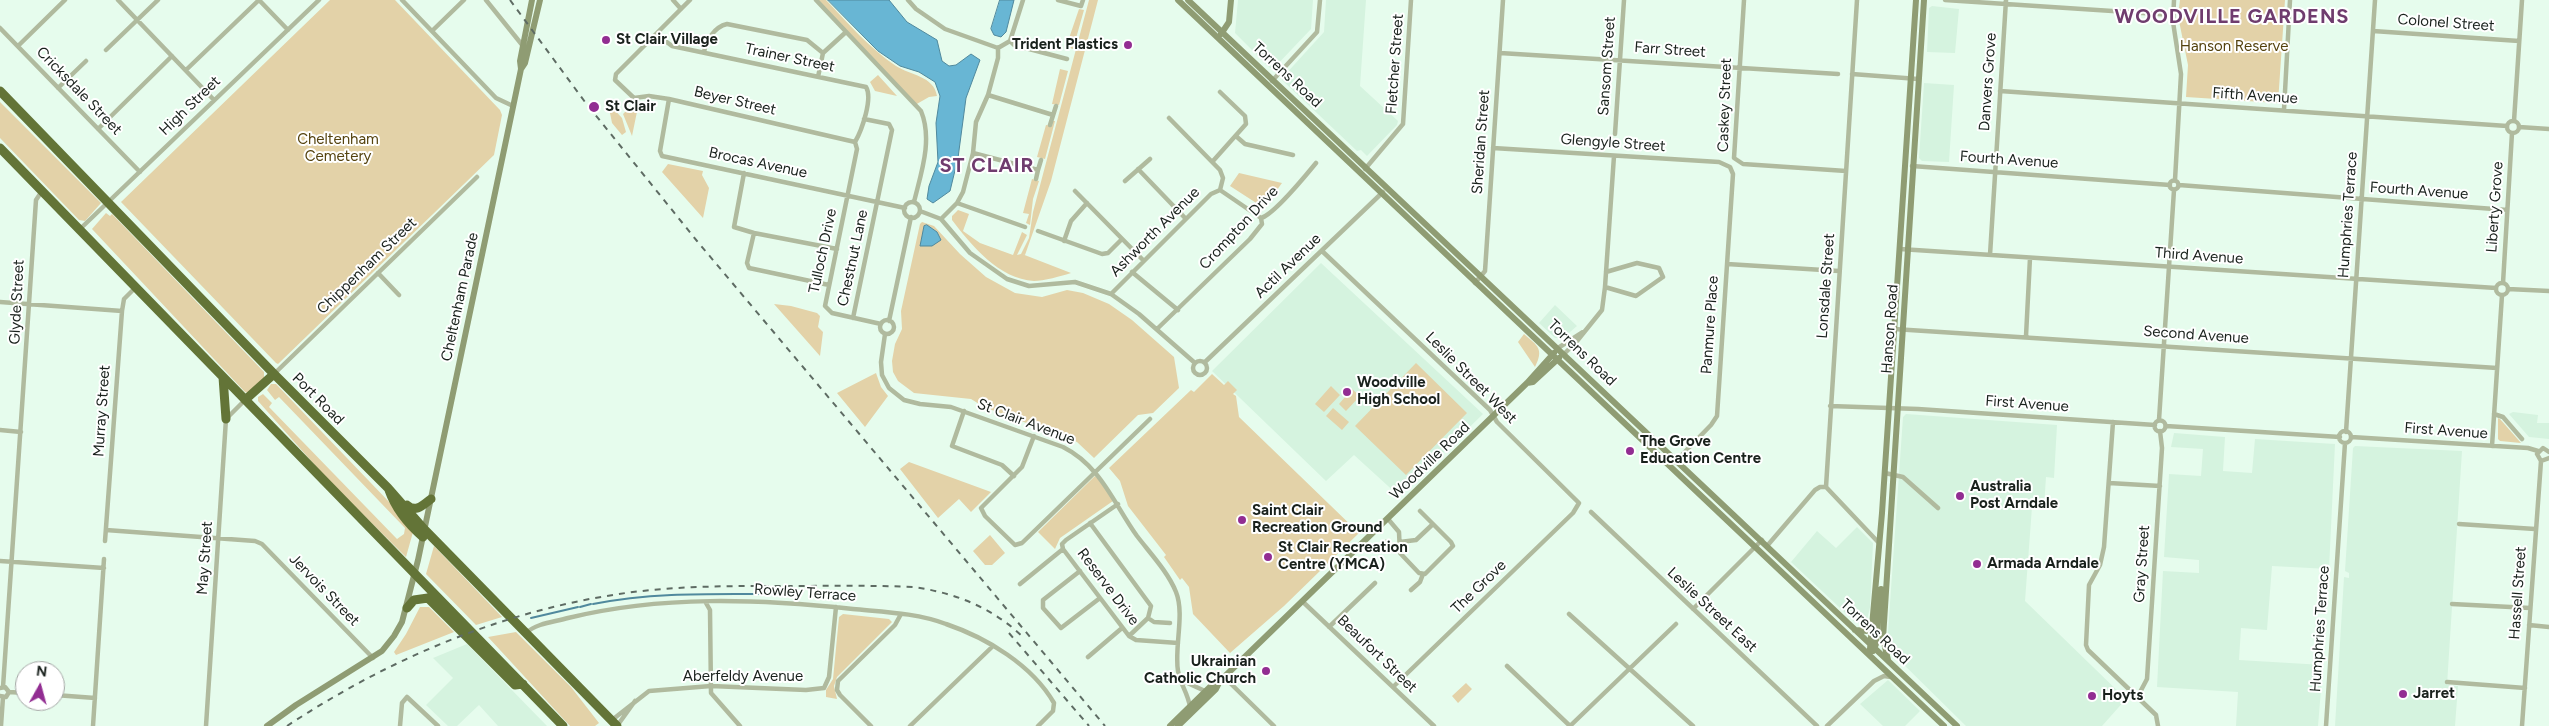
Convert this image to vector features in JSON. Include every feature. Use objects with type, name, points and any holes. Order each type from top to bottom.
[{"type":"highway","name":"Port Road","points":[[0,91],[274,374],[400,500],[424,533],[526,634],[613,725]]},
{"type":"highway","points":[[0,148],[563,726]]},
{"type":"highway","points":[[246,400],[274,374]]},
{"type":"highway","points":[[223,377],[226,419]]},
{"type":"highway","points":[[388,488],[393,502],[403,518],[424,533]]},
{"type":"highway","points":[[400,500],[411,509],[418,508],[431,499]]},
{"type":"highway","points":[[407,608],[414,600],[428,598],[515,685],[523,684]]},
{"type":"main road","name":"Cheltenham Parade","points":[[521,70],[520,61],[532,0]]},
{"type":"main road","name":"Cheltenham Parade","points":[[267,726],[296,705],[373,658],[394,636],[407,608],[416,573],[513,106],[540,0]]},
{"type":"main road","name":"Torrens Road","points":[[1178,0],[1187,3],[1223,32],[1274,79],[1956,726]]},
{"type":"main road","points":[[1216,38],[1223,32],[1228,22],[1231,0]]},
{"type":"main road","name":"Hanson Road","points":[[1873,648],[1916,0]]},
{"type":"main road","name":"Hanson Road","points":[[1869,655],[1873,648],[1882,586],[1886,583],[1924,0]]},
{"type":"main road","name":"Torrens Road","points":[[1187,3],[1216,38],[1944,726]]},
{"type":"main road","points":[[1303,120],[1307,117],[1308,111]]},
{"type":"main road","points":[[1541,366],[1544,355],[1542,345]]},
{"type":"main road","name":"Woodville Road","points":[[1170,726],[1205,691],[1222,679],[1527,384],[1558,348]]},
{"type":"main road","name":"Woodville Road","points":[[1527,384],[1533,382],[1564,354]]},
{"type":"main road","points":[[1879,554],[1882,546],[1888,543]]},
{"type":"main road","points":[[1886,583],[1883,638],[1884,650],[1891,665]]},
{"type":"main road","points":[[1853,630],[1868,631],[1874,623]]},
{"type":"main road","name":"Woodville Road","points":[[1178,726],[1187,723],[1216,689],[1222,679]]},
{"type":"street","points":[[18,46],[65,0]]},
{"type":"street","points":[[118,0],[214,100]]},
{"type":"street","points":[[106,50],[158,0]]},
{"type":"street","points":[[186,70],[259,0],[288,30]]},
{"type":"street","name":"High Street","points":[[79,230],[319,0]]},
{"type":"street","points":[[402,0],[496,98],[513,106]]},
{"type":"street","points":[[432,31],[464,0]]},
{"type":"street","points":[[486,0],[523,46]]},
{"type":"street","points":[[673,0],[682,9]]},
{"type":"street","points":[[656,34],[690,0]]},
{"type":"street","points":[[816,0],[921,111],[927,125],[927,137],[914,202]]},
{"type":"street","points":[[908,0],[916,9],[945,29],[998,48],[1010,41],[1023,0]]},
{"type":"street","points":[[1058,0],[1081,6],[1082,0]]},
{"type":"street","points":[[1268,86],[1314,36],[1318,26],[1320,0]]},
{"type":"street","name":"Fletcher Street","points":[[1360,174],[1403,124],[1411,0]]},
{"type":"street","name":"Sheridan Street","points":[[1475,283],[1485,271],[1503,0]]},
{"type":"street","name":"Sansom Street","points":[[1615,134],[1624,0]]},
{"type":"street","name":"Caskey Street","points":[[1744,0],[1734,154],[1736,162],[1846,171]]},
{"type":"street","name":"Lonsdale Street","points":[[1826,487],[1857,0]]},
{"type":"street","points":[[1945,0],[2006,2],[2173,16]]},
{"type":"street","points":[[2174,0],[2173,16],[2181,68],[2175,180],[2170,185],[2174,190]]},
{"type":"street","points":[[2284,110],[2290,0]]},
{"type":"street","name":"Humphries Terrace","points":[[2346,432],[2375,0]]},
{"type":"street","points":[[2514,121],[2522,0]]},
{"type":"street","name":"Danvers Grove","points":[[1990,255],[2006,2]]},
{"type":"street","points":[[704,52],[706,41],[722,25],[727,24],[806,40],[823,53]]},
{"type":"street","name":"Cricksdale Street","points":[[0,28],[140,172]]},
{"type":"street","name":"Colonel Street","points":[[2373,31],[2519,41]]},
{"type":"street","points":[[818,77],[823,53],[846,32]]},
{"type":"street","name":"Trainer Street","points":[[656,34],[669,45],[866,87],[869,96],[861,133],[856,142]]},
{"type":"street","name":"Beyer Street","points":[[656,34],[616,74],[616,80],[634,98],[649,96],[669,99],[856,142]]},
{"type":"street","points":[[1010,41],[1014,45],[1066,59]]},
{"type":"street","points":[[941,219],[957,203],[963,192],[973,153],[976,122],[988,95],[998,58],[998,48]]},
{"type":"street","name":"Farr Street","points":[[1500,53],[1838,74]]},
{"type":"street","points":[[98,128],[172,56]]},
{"type":"street","points":[[58,88],[86,61]]},
{"type":"street","points":[[1852,74],[1918,79]]},
{"type":"street","name":"Fifth Avenue","points":[[2000,91],[2507,126]]},
{"type":"street","points":[[1213,162],[1237,137],[1246,124],[1245,116],[1220,92]]},
{"type":"street","points":[[988,95],[1053,115]]},
{"type":"street","name":"Brocas Avenue","points":[[669,99],[660,151],[662,156],[905,208]]},
{"type":"street","points":[[1050,125],[1056,106]]},
{"type":"street","points":[[1169,118],[1213,162],[1222,174],[1220,190],[1261,218]]},
{"type":"street","name":"Chestnut Lane","points":[[853,318],[892,130],[889,124],[864,119]]},
{"type":"street","points":[[2514,121],[2507,126],[2512,133],[2517,132],[2519,127]]},
{"type":"street","points":[[2514,121],[2518,123],[2519,127]]},
{"type":"street","points":[[2519,127],[2549,129]]},
{"type":"street","name":"Liberty Grove","points":[[2503,283],[2512,133]]},
{"type":"street","points":[[1237,137],[1245,144],[1293,155]]},
{"type":"street","name":"Tulloch Drive","points":[[856,142],[857,148],[829,285],[826,309],[832,313],[881,324]]},
{"type":"street","name":"Glengyle Street","points":[[1493,148],[1719,162],[1730,167]]},
{"type":"street","points":[[973,153],[1038,170]]},
{"type":"street","name":"Woodville Road","points":[[1564,354],[1602,310],[1614,156]]},
{"type":"street","points":[[1125,181],[1150,159]]},
{"type":"street","points":[[1036,179],[1041,160]]},
{"type":"street","name":"Crompton Drive","points":[[1157,329],[1250,239],[1262,224],[1261,218],[1271,213],[1285,196],[1302,181],[1316,163]]},
{"type":"street","name":"Fourth Avenue","points":[[1906,165],[2170,185]]},
{"type":"street","name":"Panmure Place","points":[[1670,467],[1711,426],[1716,416],[1733,174],[1730,167]]},
{"type":"street","points":[[1138,169],[1186,219]]},
{"type":"street","points":[[744,173],[733,223],[737,230],[837,250]]},
{"type":"street","name":"Chippenham Street","points":[[274,374],[477,177]]},
{"type":"street","points":[[2175,180],[2179,185],[2174,190],[2159,420],[2155,424],[2155,428],[2160,431],[2166,426],[2340,437],[2346,432],[2351,437],[2349,442],[2345,443],[2340,437]]},
{"type":"street","name":"Fourth Avenue","points":[[2179,185],[2507,210]]},
{"type":"street","name":"Actil Avenue","points":[[1205,362],[1388,187]]},
{"type":"street","points":[[1075,190],[1143,260]]},
{"type":"street","name":"Ashworth Avenue","points":[[1110,294],[1211,194],[1220,190]]},
{"type":"street","name":"Glyde Street","points":[[2,687],[13,562],[36,200],[37,195],[42,191]]},
{"type":"street","points":[[914,202],[909,203],[905,208],[907,215],[916,217],[920,211]]},
{"type":"street","points":[[914,202],[919,206],[920,211]]},
{"type":"street","points":[[957,203],[1025,227]]},
{"type":"street","points":[[1064,241],[1071,221],[1087,203]]},
{"type":"street","points":[[920,211],[941,219],[970,253],[1007,279],[1029,286],[1075,282],[1110,294],[1126,303],[1195,363]]},
{"type":"street","points":[[888,321],[911,217]]},
{"type":"street","points":[[1038,231],[1102,254],[1108,253],[1122,239]]},
{"type":"street","points":[[754,233],[747,263],[749,268],[829,285]]},
{"type":"street","name":"Third Avenue","points":[[1900,249],[2496,288]]},
{"type":"street","name":"Leslie Street West","points":[[1322,250],[1474,397],[1490,410],[1493,417],[1579,503]]},
{"type":"street","points":[[2026,336],[2030,258]]},
{"type":"street","points":[[1605,286],[1636,296],[1663,277],[1663,273],[1659,268],[1637,263],[1606,272]]},
{"type":"street","points":[[1727,264],[1839,271]]},
{"type":"street","points":[[1132,272],[1178,310]]},
{"type":"street","points":[[378,273],[400,295]]},
{"type":"street","points":[[2492,446],[2502,295],[2496,288],[2503,283],[2508,290]]},
{"type":"street","name":"Murray Street","points":[[105,541],[122,311],[124,299],[136,287]]},
{"type":"street","points":[[2502,295],[2508,290],[2549,291]]},
{"type":"street","points":[[0,302],[122,311]]},
{"type":"street","points":[[888,321],[892,323],[894,330],[891,333],[885,334],[881,331],[881,324],[888,321]]},
{"type":"street","name":"Second Avenue","points":[[1894,329],[2026,336],[2497,368]]},
{"type":"street","name":"Woodville Road","points":[[1558,348],[1573,336],[1584,331]]},
{"type":"street","name":"St Clair Avenue","points":[[885,334],[881,368],[886,382],[896,395],[912,403],[951,406],[1034,436],[1071,451],[1095,472],[1118,504],[1126,520],[1176,590],[1178,606],[1178,671],[1188,694],[1190,707]]},
{"type":"street","points":[[1200,360],[1205,362],[1207,368],[1200,374],[1194,372],[1195,363],[1200,360]]},
{"type":"street","points":[[226,419],[246,400]]},
{"type":"street","name":"First Avenue","points":[[1830,406],[1897,408],[2155,424]]},
{"type":"street","points":[[964,411],[952,446],[1002,465],[1014,476]]},
{"type":"street","points":[[2494,414],[2503,417],[2522,439]]},
{"type":"street","name":"May Street","points":[[206,726],[226,419]]},
{"type":"street","points":[[1034,436],[1024,464],[981,509],[1007,538],[1017,544],[1022,543],[1150,419]]},
{"type":"street","points":[[2159,420],[2164,421],[2166,426]]},
{"type":"street","points":[[2113,422],[2102,560],[2089,585],[2085,634],[2088,650],[2156,714],[2158,726]]},
{"type":"street","points":[[0,430],[21,432]]},
{"type":"street","name":"Gray Street","points":[[2138,696],[2147,679],[2162,448],[2160,431]]},
{"type":"street","name":"First Avenue","points":[[2351,437],[2492,446],[2538,451],[2543,448],[2549,451]]},
{"type":"street","name":"Humphries Terrace","points":[[2326,726],[2345,443]]},
{"type":"street","points":[[2538,451],[2537,457],[2541,461],[2549,458]]},
{"type":"street","name":"Hassell Street","points":[[2522,726],[2541,461]]},
{"type":"street","points":[[1885,473],[1911,482],[1938,508]]},
{"type":"street","points":[[2109,483],[2160,486]]},
{"type":"street","points":[[1692,608],[1756,547],[1764,543],[1820,487],[1826,487],[1879,543]]},
{"type":"street","name":"The Grove","points":[[1393,687],[1573,513],[1579,503]]},
{"type":"street","name":"Reserve Drive","points":[[1118,504],[1066,540],[1062,544],[1063,549],[1129,636],[1136,640],[1178,643]]},
{"type":"street","points":[[1411,590],[1420,582],[1423,574],[1452,546],[1451,542],[1420,511]]},
{"type":"street","name":"Leslie Street East","points":[[1591,512],[1817,726]]},
{"type":"street","points":[[1388,519],[1399,532],[1400,553],[1423,574]]},
{"type":"street","points":[[1090,523],[1152,606],[1148,618],[1129,636]]},
{"type":"street","points":[[1400,542],[1416,540],[1433,524]]},
{"type":"street","points":[[2459,524],[2535,528]]},
{"type":"street","points":[[1870,532],[1881,529]]},
{"type":"street","points":[[106,530],[219,538]]},
{"type":"street","name":"Jervois Street","points":[[219,538],[255,541],[262,544],[373,658]]},
{"type":"street","points":[[1386,542],[1392,548],[1400,549]]},
{"type":"street","points":[[1020,584],[1063,549]]},
{"type":"street","points":[[93,726],[104,560]]},
{"type":"street","points":[[0,561],[104,568]]},
{"type":"street","points":[[1080,571],[1043,600],[1043,608],[1061,628],[1100,598]]},
{"type":"street","points":[[1330,627],[1375,583]]},
{"type":"street","name":"Rowley Terrace","points":[[526,634],[534,627],[604,611],[698,600],[706,603],[724,601],[780,602],[901,614],[945,623],[993,646],[1032,676],[1052,700],[1055,707],[1038,726]]},
{"type":"street","name":"Beaufort Street","points":[[1302,601],[1434,726]]},
{"type":"street","points":[[706,603],[710,610],[710,693],[740,726]]},
{"type":"street","points":[[2452,604],[2530,608]]},
{"type":"street","name":"Aberfeldy Avenue","points":[[613,725],[635,701],[649,691],[711,686],[806,690],[824,688],[829,678],[836,607]]},
{"type":"street","points":[[871,726],[840,695],[837,686],[843,675],[895,625],[901,614]]},
{"type":"street","points":[[1569,614],[1693,726]]},
{"type":"street","points":[[1148,618],[1154,622],[1170,623]]},
{"type":"street","points":[[1507,666],[1570,726],[1676,624]]},
{"type":"street","points":[[2529,625],[2549,627]]},
{"type":"street","points":[[1088,657],[1122,628]]},
{"type":"street","points":[[910,726],[993,646]]},
{"type":"street","points":[[1827,726],[1874,681],[1884,676],[1891,677]]},
{"type":"street","points":[[1222,679],[1274,726]]},
{"type":"street","points":[[1181,680],[1205,691]]},
{"type":"street","points":[[2446,682],[2524,688]]},
{"type":"street","points":[[2,687],[9,692],[15,692]]},
{"type":"street","points":[[1,726],[1,697],[9,692]]},
{"type":"street","points":[[65,696],[95,698]]},
{"type":"street","points":[[400,726],[404,699],[410,697],[438,726]]},
{"type":"shaded area","points":[[1238,0],[1313,0],[1311,29],[1274,68],[1270,68],[1235,33]]},
{"type":"shaded area","points":[[1326,0],[1366,0],[1360,86],[1398,121],[1397,125],[1367,156],[1361,150],[1357,151],[1282,80],[1324,32]]},
{"type":"shaded area","points":[[1932,6],[1959,9],[1955,53],[1927,52],[1929,8]]},
{"type":"shaded area","points":[[1924,83],[1954,85],[1949,162],[1922,161],[1919,158]]},
{"type":"shaded area","name":"Woodville High School","points":[[1321,263],[1483,414],[1399,496],[1354,455],[1326,481],[1212,371]]},
{"type":"shaded area","points":[[1555,305],[1577,326],[1563,338],[1555,338],[1539,323]]},
{"type":"shaded area","points":[[2513,412],[2538,415],[2537,423],[2549,423],[2549,439],[2529,437],[2509,414]]},
{"type":"shaded area","points":[[1906,414],[2057,425],[2054,478],[2046,477],[2044,507],[2032,507],[2025,601],[2126,699],[2102,726],[1966,726],[1894,655],[1888,644],[1888,632],[1903,417]]},
{"type":"shaded area","points":[[2174,433],[2225,437],[2223,471],[2252,473],[2255,439],[2335,444],[2329,569],[2272,566],[2267,630],[2241,628],[2239,660],[2323,665],[2318,726],[2236,726],[2238,692],[2157,687],[2163,571],[2199,573],[2199,560],[2164,557],[2169,474],[2201,476],[2203,449],[2171,447]]},
{"type":"shaded area","points":[[2355,446],[2462,451],[2447,685],[2458,686],[2455,726],[2335,726],[2344,577],[2349,578],[2349,573],[2345,571],[2353,448]]},
{"type":"shaded area","points":[[1857,527],[1873,543],[1870,607],[1867,620],[1861,623],[1855,622],[1791,562],[1817,531],[1836,548]]},
{"type":"shaded area","points":[[467,644],[547,726],[498,726],[479,705],[457,726],[448,726],[426,705],[453,678],[433,658]]},
{"type":"shaded area","points":[[1888,680],[1920,711],[1905,726],[1883,726],[1860,704]]},
{"type":"green space","name":"Cheltenham Cemetery","points":[[330,0],[395,0],[500,110],[502,115],[494,155],[278,364],[121,202]]},
{"type":"green space","points":[[817,0],[826,0],[859,35],[886,59],[931,84],[937,96],[929,97],[915,105]]},
{"type":"green space","points":[[1089,0],[1098,0],[1051,181],[1025,255],[1022,254],[1071,273],[1038,281],[1021,279],[998,267],[977,250],[952,220],[952,216],[958,210],[969,214],[963,231],[980,243],[1013,255],[1022,232],[1027,235],[1017,255],[1021,254],[1029,238],[1033,212]]},
{"type":"green space","name":"Hanson Reserve","points":[[2180,0],[2285,0],[2278,103],[2186,97],[2188,65],[2178,16]]},
{"type":"green space","points":[[1079,9],[1084,10],[1073,49],[1066,47]]},
{"type":"green space","points":[[1060,69],[1068,71],[1059,105],[1052,104]]},
{"type":"green space","points":[[878,75],[897,96],[875,91],[870,82]]},
{"type":"green space","points":[[0,102],[101,203],[85,221],[79,220],[0,138]]},
{"type":"green space","points":[[639,102],[632,136],[623,114],[634,103]]},
{"type":"green space","points":[[611,106],[622,118],[626,132],[622,135],[612,123],[609,108]]},
{"type":"green space","points":[[1053,121],[1055,121],[1045,159],[1037,157],[1046,125],[1052,126]]},
{"type":"green space","points":[[668,164],[703,171],[702,175],[709,188],[703,218],[662,172]]},
{"type":"green space","points":[[1239,173],[1282,183],[1264,208],[1230,186]]},
{"type":"green space","points":[[1032,179],[1039,181],[1033,199],[1030,225],[1026,223],[1029,214],[1023,213]]},
{"type":"green space","points":[[106,213],[110,216],[112,214],[264,372],[264,379],[248,393],[92,229]]},
{"type":"green space","points":[[922,222],[934,226],[960,254],[986,277],[1015,293],[1042,297],[1067,290],[1083,293],[1109,304],[1132,320],[1174,357],[1179,388],[1153,413],[1138,415],[1094,458],[1077,442],[984,407],[971,399],[914,393],[898,381],[893,372],[892,361],[895,344],[902,329],[901,311]]},
{"type":"green space","points":[[774,304],[791,306],[817,313],[820,316],[818,327],[823,332],[820,356]]},
{"type":"green space","points":[[1524,334],[1538,348],[1539,356],[1535,367],[1518,342]]},
{"type":"green space","points":[[1416,363],[1467,413],[1406,475],[1355,426]]},
{"type":"green space","points":[[876,373],[881,387],[888,396],[865,427],[837,393]]},
{"type":"green space","name":"Saint Clair Recreation Ground","points":[[1212,374],[1224,385],[1228,381],[1237,390],[1233,394],[1236,396],[1239,417],[1359,533],[1284,606],[1230,653],[1193,614],[1189,587],[1182,578],[1180,580],[1164,557],[1166,555],[1128,506],[1120,481],[1109,468],[1191,390],[1194,392]]},
{"type":"green space","points":[[271,384],[276,384],[393,506],[413,532],[406,557],[329,481],[258,401],[258,397],[263,394],[272,403],[269,407],[397,539],[404,534],[405,528],[279,397],[275,400],[267,390]]},
{"type":"green space","points":[[1331,386],[1340,395],[1324,412],[1315,404]]},
{"type":"green space","points":[[1352,389],[1360,396],[1346,411],[1339,404]]},
{"type":"green space","points":[[1333,408],[1349,422],[1342,430],[1326,416]]},
{"type":"green space","points":[[2498,418],[2521,443],[2500,441],[2498,439]]},
{"type":"green space","points":[[909,462],[991,492],[971,512],[959,499],[938,518],[900,469]]},
{"type":"green space","points":[[1095,476],[1104,484],[1113,501],[1060,538],[1055,549],[1038,532]]},
{"type":"green space","points":[[990,535],[1005,553],[992,565],[985,565],[973,551]]},
{"type":"green space","points":[[434,546],[502,617],[476,625],[426,574]]},
{"type":"green space","points":[[420,607],[429,607],[454,632],[396,655],[394,652]]},
{"type":"green space","points":[[843,614],[889,619],[892,622],[837,677],[834,686],[837,699],[826,697],[826,690],[833,679],[839,617]]},
{"type":"green space","points":[[516,632],[571,687],[599,723],[595,726],[570,726],[488,637]]},
{"type":"green space","points":[[1466,683],[1472,689],[1458,703],[1452,696]]},
{"type":"water","points":[[828,0],[889,0],[907,22],[937,40],[942,61],[949,66],[956,65],[971,54],[980,60],[966,98],[958,158],[950,191],[933,203],[927,199],[929,186],[938,162],[936,123],[940,96],[935,82],[919,72],[900,66],[878,51]]},
{"type":"water","points":[[1000,0],[1014,0],[1006,32],[1001,37],[994,35],[991,29]]},
{"type":"water","points":[[927,225],[937,232],[941,240],[932,246],[920,246],[924,226]]},
{"type":"waterway","points":[[593,604],[638,597],[705,594],[773,594]]},
{"type":"waterway","points":[[580,607],[591,604]]},
{"type":"waterway","points":[[531,618],[578,607]]},
{"type":"railway","points":[[510,0],[585,102],[697,241],[1105,726]]},
{"type":"railway","points":[[287,726],[364,680],[446,642],[488,626],[531,613],[574,602],[639,591],[718,586],[914,587],[944,593],[972,603],[998,617],[1022,636]]},
{"type":"railway","points":[[1009,633],[1089,726]]},
{"type":"place","name":"St Clair Village","points":[[606,40]]},
{"type":"place","name":"Trident Plastics","points":[[1128,45]]},
{"type":"place","name":"St Clair","points":[[594,107]]},
{"type":"place","name":"Woodville High School","points":[[1347,392]]},
{"type":"place","name":"The Grove Education Centre","points":[[1630,451]]},
{"type":"place","name":"Australia Post Arndale","points":[[1960,496]]},
{"type":"place","name":"Saint Clair Recreation Ground","points":[[1242,520]]},
{"type":"place","name":"St Clair Recreation Centre (YMCA)","points":[[1268,557]]},
{"type":"place","name":"Armada Arndale","points":[[1977,564]]},
{"type":"place","name":"Ukrainian Catholic Church","points":[[1266,671]]},
{"type":"place","name":"Jarret","points":[[2403,694]]},
{"type":"place","name":"Hoyts","points":[[2092,696]]},
{"type":"district","name":"WOODVILLE GARDENS","points":[[2232,17]]},
{"type":"district","name":"ST CLAIR","points":[[987,166]]}]
